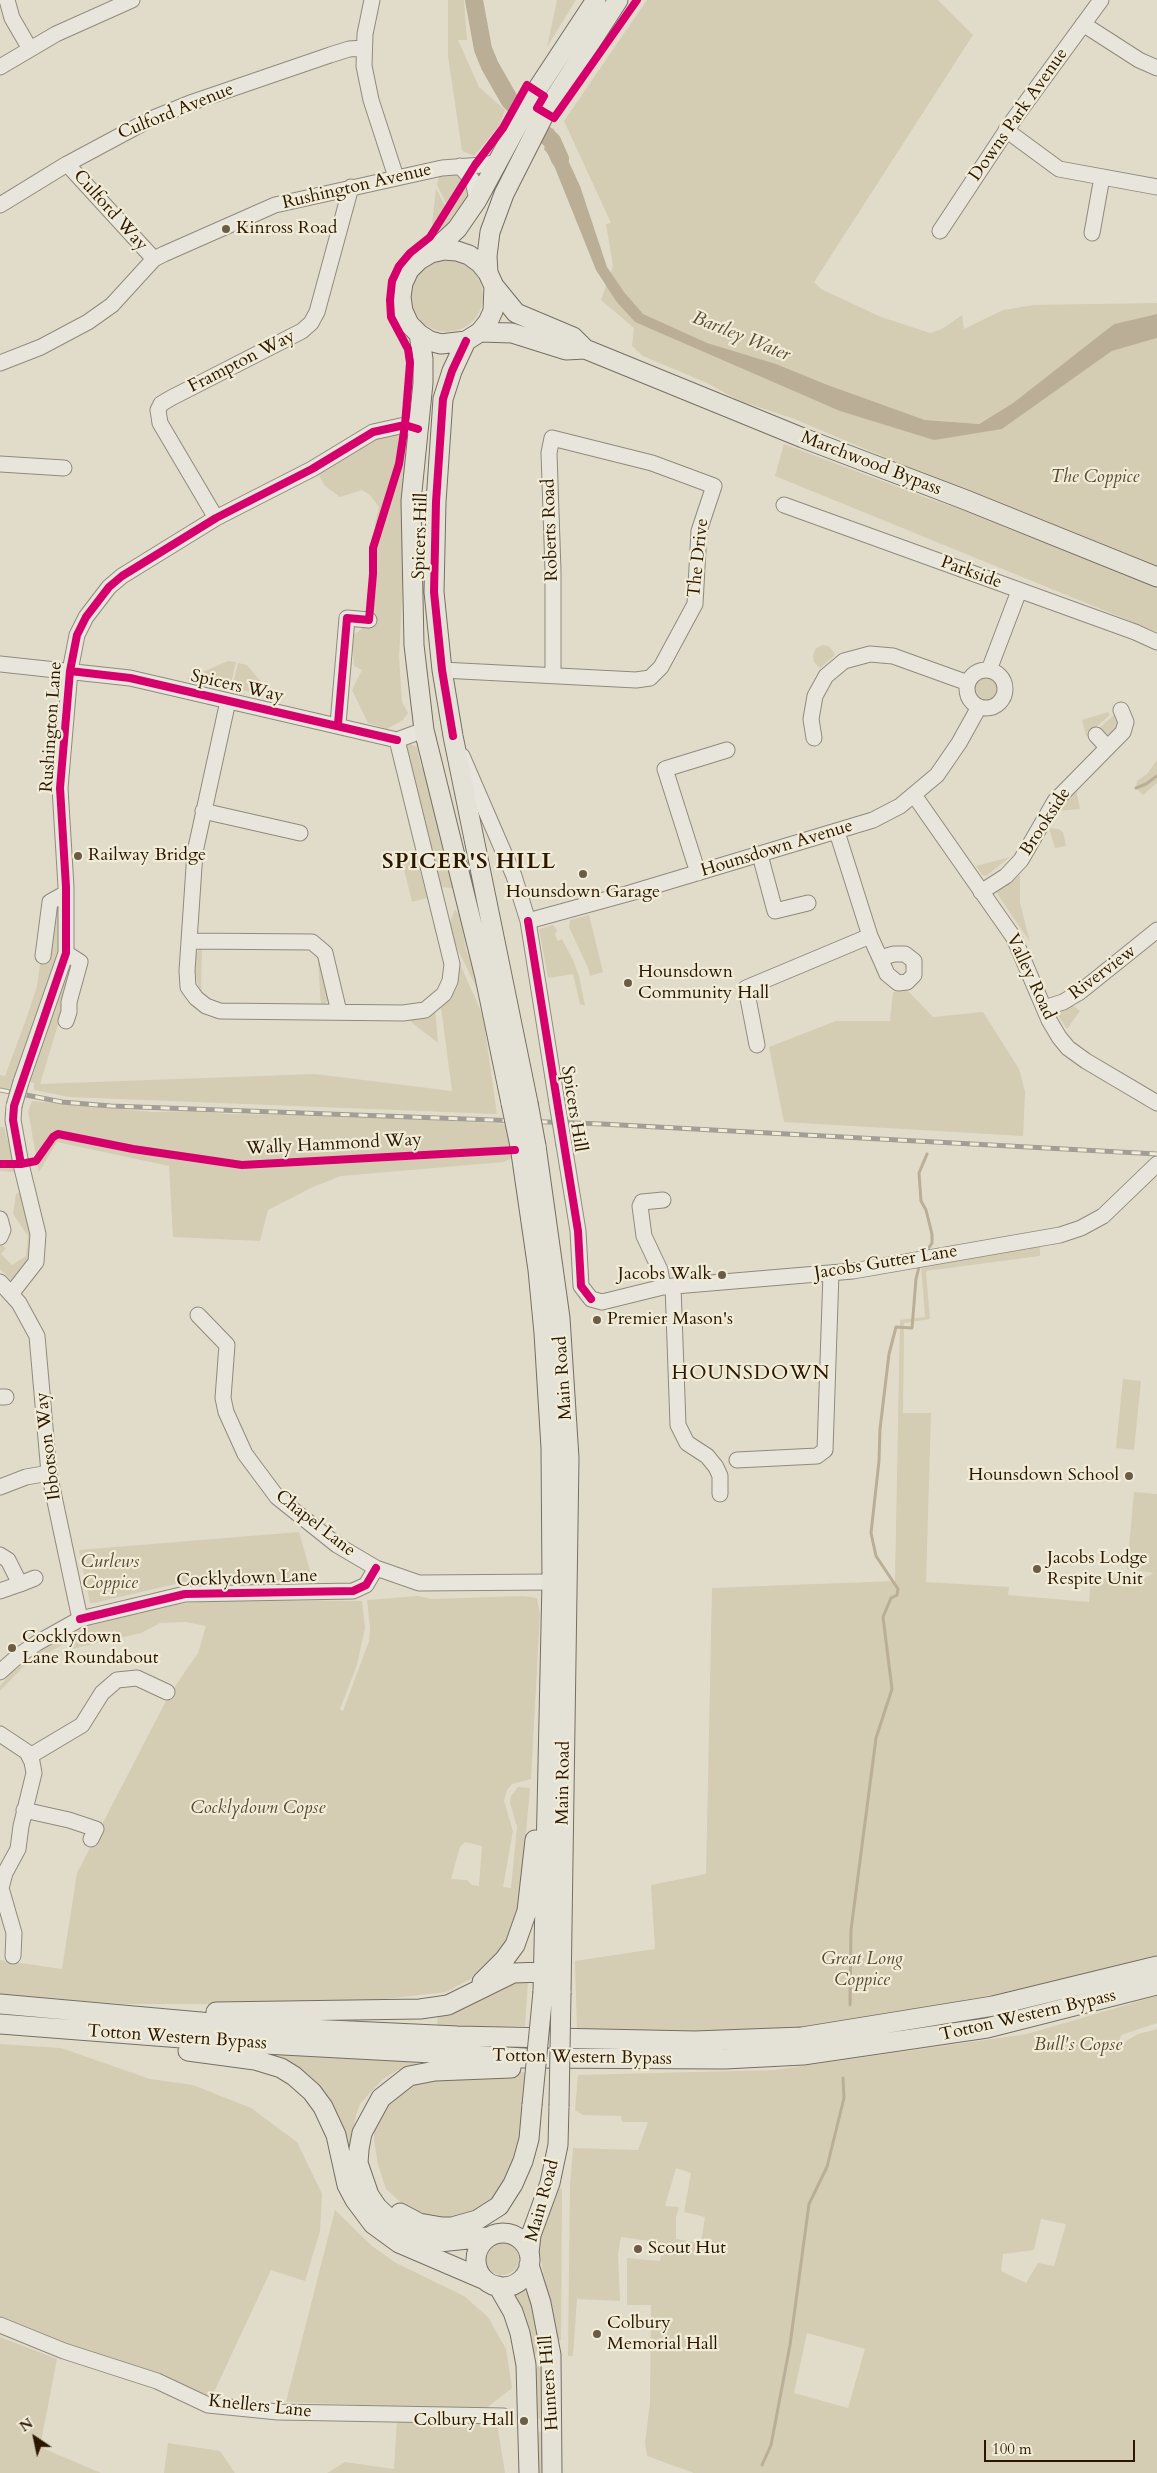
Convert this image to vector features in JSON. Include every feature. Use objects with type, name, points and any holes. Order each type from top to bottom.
[{"type":"main road","points":[[596,0],[534,96],[477,200],[457,229],[409,270],[403,283],[401,297],[406,318],[419,334],[442,344],[473,336],[493,311],[487,256],[490,232],[504,194],[544,115],[618,0]]},
{"type":"main road","points":[[431,253],[444,250],[463,253],[480,262],[491,279]]},
{"type":"main road","name":"Marchwood Bypass","points":[[491,279],[516,313],[573,337],[585,349],[794,435],[966,500],[1157,577]]},
{"type":"main road","name":"Marchwood Bypass","points":[[473,336],[512,333],[566,350],[585,349]]},
{"type":"main road","name":"Spicers Hill","points":[[419,334],[423,359],[411,511],[414,645],[424,730],[485,977],[520,1103]]},
{"type":"main road","name":"Spicers Hill","points":[[473,336],[452,371],[443,399],[436,502],[434,592],[442,670],[528,1146],[551,1310]]},
{"type":"main road","name":"Main Road","points":[[551,1310],[552,1582],[544,1972],[555,1989]]},
{"type":"main road","name":"Main Road","points":[[490,2236],[524,2190],[538,2149],[555,1989],[569,1572],[569,1458],[551,1310]]},
{"type":"main road","points":[[448,2005],[473,1989],[490,1974],[504,1960],[514,1945],[527,1911],[540,1799],[547,1785]]},
{"type":"main road","name":"Totton Western Bypass","points":[[0,2004],[245,2026],[457,2036],[695,2041],[802,2037],[993,2006],[1157,1966]]},
{"type":"main road","points":[[92,2013],[385,2010],[448,2005],[467,1997],[499,1978],[513,1974],[544,1972]]},
{"type":"main road","name":"Totton Western Bypass","points":[[0,2024],[246,2044],[516,2057],[650,2060],[765,2058],[896,2043],[987,2028],[1157,1985]]},
{"type":"main road","points":[[82,2032],[129,2043],[255,2060],[288,2072],[312,2092],[323,2107],[336,2135],[347,2184],[355,2200],[373,2224],[400,2243],[491,2283],[514,2284],[521,2280],[529,2259],[526,2246],[515,2236],[508,2233],[451,2242],[426,2240],[396,2225],[377,2206],[365,2186],[358,2163],[362,2133],[370,2116],[388,2090],[409,2076],[420,2073],[650,2060]]},
{"type":"main road","points":[[370,2116],[366,2147],[369,2170],[386,2202],[419,2223],[452,2227],[477,2220],[488,2214],[507,2196],[544,2106]]},
{"type":"main road","name":"Main Road","points":[[529,2259],[531,2235],[550,2184],[558,2144],[544,2106]]},
{"type":"main road","points":[[490,2236],[482,2243],[476,2257],[479,2273],[491,2283]]},
{"type":"main road","name":"Hunters Hill","points":[[529,2259],[541,2303],[551,2355],[552,2473]]},
{"type":"main road","name":"Hunters Hill","points":[[491,2283],[513,2312],[520,2333],[526,2365],[529,2473]]},
{"type":"street","points":[[7,0],[12,18],[30,49]]},
{"type":"street","points":[[0,67],[72,27],[132,0]]},
{"type":"street","points":[[372,0],[364,48],[364,66],[371,100],[396,177]]},
{"type":"street","name":"Downs Park Avenue","points":[[940,232],[1006,130],[1101,0]]},
{"type":"street","points":[[1083,24],[1139,60],[1157,68]]},
{"type":"street","name":"Culford Avenue","points":[[0,205],[67,164],[151,119],[193,102],[349,49],[364,48]]},
{"type":"street","points":[[1006,130],[1060,169],[1157,187]]},
{"type":"street","name":"Rushington Avenue","points":[[0,362],[41,347],[88,322],[112,306],[154,259],[275,205],[396,177],[460,166],[498,162]]},
{"type":"street","name":"Culford Way","points":[[67,164],[154,259]]},
{"type":"street","points":[[460,166],[473,181],[477,200]]},
{"type":"street","points":[[1092,233],[1102,178]]},
{"type":"street","name":"Frampton Way","points":[[216,518],[160,423],[158,410],[161,404],[171,398],[302,331],[311,323],[317,312],[351,187]]},
{"type":"street","name":"Rushington Lane","points":[[11,1294],[36,1262],[38,1234],[19,1155],[13,1120],[14,1106],[21,1082],[66,953],[66,893],[60,788],[70,671],[79,631],[96,602],[109,586],[156,554],[216,518],[312,469],[373,432],[405,425],[418,428]]},
{"type":"street","name":"Roberts Road","points":[[553,674],[553,571],[549,453],[552,438],[602,450]]},
{"type":"street","name":"The Drive","points":[[442,670],[553,674],[636,680],[650,678],[661,667],[695,604],[696,552],[705,507],[714,486],[652,463],[602,450]]},
{"type":"street","points":[[0,464],[64,468]]},
{"type":"street","name":"Parkside","points":[[784,505],[1135,632],[1157,642]]},
{"type":"street","points":[[989,670],[1019,591]]},
{"type":"street","points":[[338,724],[347,618],[369,620]]},
{"type":"street","points":[[814,738],[811,719],[815,696],[826,676],[844,661],[870,654],[893,656],[968,683]]},
{"type":"street","name":"Spicers Way","points":[[0,664],[130,678],[338,724],[397,740]]},
{"type":"street","points":[[989,670],[1000,676],[1006,687],[1005,694],[998,704],[986,708],[979,707],[974,704],[968,694],[968,683],[976,673],[989,670]]},
{"type":"street","points":[[228,701],[195,852],[186,971],[188,987],[196,998],[206,1006],[220,1011],[403,1013],[425,1010],[444,994],[450,981],[452,964],[397,740],[424,730]]},
{"type":"street","name":"Hounsdown Avenue","points":[[528,921],[698,873],[873,820],[914,795],[937,775],[979,707]]},
{"type":"street","name":"Brookside","points":[[982,892],[1006,876],[1021,860],[1032,845],[1055,801],[1119,737],[1125,727],[1125,717],[1121,710]]},
{"type":"street","points":[[1096,735],[1107,747]]},
{"type":"street","name":"Spicers Hill","points":[[453,736],[514,876],[528,921],[578,1231],[581,1286],[591,1299]]},
{"type":"street","points":[[698,873],[665,769],[727,750]]},
{"type":"street","name":"Valley Road","points":[[914,795],[1022,951],[1044,1008],[1059,1037],[1072,1051],[1157,1103]]},
{"type":"street","points":[[204,812],[300,833]]},
{"type":"street","points":[[837,832],[870,936],[880,958]]},
{"type":"street","points":[[760,854],[775,911],[808,903]]},
{"type":"street","points":[[43,956],[50,902],[66,893]]},
{"type":"street","name":"Riverview","points":[[1044,1008],[1063,1002],[1080,992],[1157,930]]},
{"type":"street","points":[[757,1046],[746,988],[870,936]]},
{"type":"street","points":[[189,941],[312,942],[325,953],[339,1012]]},
{"type":"street","points":[[66,953],[80,962],[68,1002],[69,1012],[66,1021]]},
{"type":"street","name":"Jacobs Gutter Lane","points":[[591,1299],[602,1302],[668,1287],[831,1274],[1044,1238],[1076,1230],[1095,1221],[1112,1209],[1157,1164]]},
{"type":"street","points":[[663,1200],[642,1202],[640,1206],[644,1236],[668,1287],[679,1431],[687,1443],[707,1456],[716,1467],[720,1476],[720,1494]]},
{"type":"street","points":[[0,1220],[2,1230],[0,1237]]},
{"type":"street","points":[[737,1460],[817,1456],[825,1450],[831,1274]]},
{"type":"street","name":"Ibbotson Way","points":[[0,1282],[23,1310],[37,1336],[49,1474],[80,1619]]},
{"type":"street","name":"Chapel Lane","points":[[198,1315],[227,1345],[222,1378],[223,1398],[239,1444],[252,1465],[284,1504],[337,1545],[376,1568],[404,1579],[433,1584],[552,1582]]},
{"type":"street","points":[[0,1487],[26,1477],[49,1474]]},
{"type":"street","points":[[0,1555],[8,1560],[20,1584]]},
{"type":"street","name":"Cocklydown Lane","points":[[0,1672],[37,1643],[80,1619],[184,1594],[353,1591],[366,1585],[376,1568]]},
{"type":"street","points":[[0,1591],[35,1578]]},
{"type":"street","points":[[30,1756],[82,1725],[102,1692],[117,1680],[137,1678],[168,1692]]},
{"type":"street","points":[[0,1734],[23,1748],[30,1756],[34,1773],[24,1810],[18,1849],[5,1873],[2,1888],[14,1933],[13,1956]]},
{"type":"street","points":[[24,1810],[69,1820],[96,1829],[92,1839]]},
{"type":"street","name":"Knellers Lane","points":[[0,2325],[64,2351],[157,2381],[208,2405],[278,2412],[504,2416]]},
{"type":"green space","points":[[448,0],[464,0],[467,40],[458,40],[479,87],[505,110],[499,126],[474,156],[462,151],[448,56]]},
{"type":"green space","points":[[557,0],[576,0],[547,47]]},
{"type":"green space","name":"The Coppice","points":[[647,0],[938,0],[973,35],[814,282],[821,289],[881,317],[930,333],[942,329],[962,315],[964,329],[1003,310],[1034,305],[1157,303],[1157,314],[1114,324],[1013,403],[978,424],[925,420],[825,384],[840,411],[1002,429],[1112,351],[1157,338],[1157,568],[953,486],[792,418],[740,401],[707,383],[643,356],[632,346],[634,328],[601,300],[613,266],[606,224],[611,223],[564,121]]},
{"type":"green space","points":[[440,172],[457,174],[465,179],[448,207],[437,185]]},
{"type":"green space","points":[[468,180],[472,192],[460,215],[436,238],[432,236]]},
{"type":"green space","points":[[436,189],[447,209],[436,226],[432,224]]},
{"type":"green space","points":[[447,260],[467,266],[477,276],[483,296],[477,316],[467,326],[447,332],[427,326],[417,316],[411,296],[417,276],[427,266]]},
{"type":"green space","points":[[400,433],[410,445],[399,657],[402,702],[408,713],[403,720],[387,729],[368,723],[352,690],[362,670],[354,666],[352,636],[373,620],[377,563],[375,524],[379,507],[370,495],[362,490],[340,497],[325,486],[319,475],[320,469],[343,455],[385,434]]},
{"type":"green space","points":[[784,444],[927,498],[1006,524],[1084,558],[1157,586],[1157,632],[775,476]]},
{"type":"green space","points":[[823,645],[830,647],[835,655],[820,668],[814,662],[813,655],[816,648]]},
{"type":"green space","points":[[228,661],[236,662],[230,688],[186,679]]},
{"type":"green space","points":[[238,663],[247,665],[261,682],[257,693],[232,688]]},
{"type":"green space","points":[[987,675],[997,679],[1001,689],[997,699],[987,703],[977,699],[973,689],[977,679]]},
{"type":"green space","points":[[1108,712],[1110,715],[1086,736],[1082,720]]},
{"type":"green space","points":[[1116,713],[1121,725],[1114,734],[1102,735],[1097,730]]},
{"type":"green space","points":[[410,744],[417,747],[421,766],[428,777],[457,886],[451,888],[442,887],[438,890],[406,746]]},
{"type":"green space","points":[[1157,760],[1157,783],[1143,795],[1136,788],[1137,781],[1147,774]]},
{"type":"green space","points":[[1076,789],[1080,809],[1058,811]]},
{"type":"green space","points":[[1049,828],[1059,829],[1063,832],[1066,846],[1055,848]]},
{"type":"green space","points":[[417,857],[427,898],[412,902],[402,861]]},
{"type":"green space","points":[[1010,857],[986,876],[982,875],[976,866]]},
{"type":"green space","points":[[1020,875],[1020,903],[1030,942],[997,892]]},
{"type":"green space","points":[[60,900],[60,951],[13,1086],[6,1090],[0,1087],[0,1075],[5,1076],[28,1014],[37,986],[40,964],[46,964],[55,904]]},
{"type":"green space","points":[[455,909],[461,918],[466,950],[480,987],[481,997],[456,946],[450,922]]},
{"type":"green space","points":[[589,915],[603,972],[590,976],[569,927],[570,920]]},
{"type":"green space","points":[[553,925],[557,930],[555,935],[558,941],[562,939],[573,960],[579,976],[585,1006],[580,1004],[573,974],[548,978],[539,929]]},
{"type":"green space","points":[[202,947],[201,986],[203,995],[196,989],[198,985],[195,973],[196,954]]},
{"type":"green space","points":[[318,950],[330,999],[321,1007],[318,960],[315,953]]},
{"type":"green space","points":[[456,955],[483,1016],[497,1114],[69,1097],[34,1090],[34,1083],[27,1081],[64,967],[72,962],[58,1025],[40,1084],[315,1074],[452,1091],[441,1007],[455,977]]},
{"type":"green space","points":[[907,990],[933,1017],[983,1012],[1019,1069],[1025,1092],[1023,1136],[784,1122],[769,1047],[836,1021],[890,1021],[893,992]]},
{"type":"green space","points":[[1070,1003],[1080,1011],[1067,1029],[1057,1014],[1059,1010]]},
{"type":"green space","points":[[435,1008],[438,1043],[411,1022],[411,1017]]},
{"type":"green space","points":[[32,1101],[153,1112],[197,1111],[227,1114],[362,1116],[507,1124],[512,1158],[504,1162],[341,1176],[313,1187],[268,1210],[260,1241],[173,1237],[169,1166],[57,1142],[39,1172],[28,1111]]},
{"type":"green space","points":[[0,1127],[4,1127],[16,1172],[0,1171]]},
{"type":"green space","points":[[21,1192],[34,1249],[23,1270],[12,1281],[0,1269],[0,1245],[6,1248],[1,1254],[12,1265],[26,1256],[28,1236],[13,1214],[16,1194]]},
{"type":"green space","name":"Great Long Coppice","points":[[1040,1243],[1040,1256],[926,1271],[930,1319],[904,1323],[903,1413],[931,1413],[926,1582],[1009,1587],[1008,1595],[1089,1602],[1091,1577],[1140,1580],[1154,1573],[1127,1569],[1134,1492],[1157,1494],[1157,1955],[987,1999],[883,2018],[762,2031],[636,2035],[577,2032],[575,1961],[655,1949],[651,1885],[706,1874],[712,1588],[895,1581],[900,1320],[925,1317],[921,1264]]},
{"type":"green space","points":[[1123,1379],[1141,1381],[1134,1450],[1116,1448]]},
{"type":"green space","name":"Curlews Coppice","points":[[299,1532],[313,1581],[184,1582],[94,1603],[90,1603],[79,1550]]},
{"type":"green space","name":"Cocklydown Copse","points":[[418,1596],[432,1599],[523,1596],[537,1598],[540,1614],[531,1779],[512,1784],[507,1790],[504,1801],[513,1831],[503,1887],[511,1888],[517,1827],[510,1803],[511,1796],[518,1787],[530,1788],[519,1909],[506,1943],[478,1975],[446,1992],[340,2004],[126,2004],[0,1995],[0,1960],[62,1969],[77,1873],[169,1695],[198,1653],[206,1626],[186,1622],[160,1623],[141,1633],[72,1649],[69,1641],[23,1667],[0,1691],[0,1686],[12,1672],[41,1650],[80,1628],[176,1604],[225,1600],[362,1601],[365,1628],[357,1665],[340,1709],[343,1711],[369,1641],[370,1628],[367,1600]],"holes":[[[465,1842],[482,1846],[479,1886],[472,1885],[467,1880],[451,1879],[460,1847]]]},
{"type":"green space","points":[[528,1980],[525,2026],[437,2027],[438,2014],[478,2001],[511,1982]]},
{"type":"green space","name":"Bull's Copse","points":[[1157,1996],[1157,2023],[1121,2035],[1118,2046],[1138,2034],[1157,2029],[1157,2473],[694,2473],[647,2456],[645,2443],[650,2403],[651,2305],[627,2305],[627,2258],[660,2261],[664,2243],[621,2237],[618,2254],[620,2301],[577,2299],[573,2356],[568,2356],[570,2184],[573,2148],[638,2150],[648,2122],[622,2122],[621,2116],[583,2115],[575,2110],[578,2075],[774,2070],[1027,2034]],"holes":[[[676,2168],[691,2173],[684,2212],[705,2217],[701,2243],[676,2239],[676,2217],[679,2207],[665,2206]],[[1041,2219],[1066,2224],[1054,2266],[1038,2263],[1026,2283],[1001,2271],[1003,2254],[1034,2250]],[[807,2333],[865,2349],[848,2408],[794,2393]]]},
{"type":"green space","points":[[0,2044],[61,2048],[150,2079],[193,2085],[251,2108],[297,2142],[322,2194],[320,2231],[305,2281],[271,2270],[208,2405],[0,2325]]},
{"type":"green space","points":[[274,2051],[416,2057],[419,2063],[396,2071],[382,2080],[360,2104],[349,2151],[334,2116],[273,2058]]},
{"type":"green space","points":[[525,2072],[520,2151],[497,2197],[467,2217],[425,2218],[411,2212],[386,2189],[378,2165],[374,2125],[385,2104],[409,2083],[458,2073]]},
{"type":"green space","points":[[555,2187],[562,2189],[561,2340],[556,2341],[538,2244]]},
{"type":"green space","points":[[335,2210],[372,2246],[396,2263],[464,2296],[488,2317],[506,2349],[512,2388],[484,2410],[286,2402]]},
{"type":"green space","points":[[502,2241],[509,2242],[514,2246],[518,2251],[518,2265],[514,2270],[509,2274],[502,2275],[495,2274],[490,2270],[486,2265],[485,2258],[486,2251],[490,2246],[495,2242]]},
{"type":"green space","points":[[528,2282],[541,2343],[534,2357],[526,2317],[511,2293]]},
{"type":"green space","points":[[0,2337],[57,2359],[40,2447],[101,2473],[0,2473]]},
{"type":"green space","points":[[546,2353],[543,2424],[535,2414],[535,2370]]},
{"type":"green space","points":[[397,2420],[497,2424],[505,2473],[327,2473],[345,2462],[394,2469]]},
{"type":"green space","points":[[536,2430],[548,2436],[547,2473],[536,2473]]},
{"type":"green space","points":[[168,2443],[220,2451],[235,2473],[164,2473]]},
{"type":"shaded area","points":[[553,128],[580,186],[607,267],[624,292],[643,314],[707,343],[776,364],[925,420],[979,424],[1013,403],[1114,324],[1157,314],[1157,338],[1112,351],[1002,429],[934,440],[840,411],[635,322],[616,301],[596,270],[551,158],[544,149]]},
{"type":"waterway","name":"Bartley Water","points":[[474,0],[483,49],[490,66],[510,101],[552,141],[560,159]]},
{"type":"waterway","points":[[1136,788],[1157,776]]},
{"type":"waterway","points":[[927,1154],[919,1173],[921,1201],[926,1210],[932,1234],[932,1243],[928,1249]]},
{"type":"waterway","points":[[850,2005],[851,1930],[876,1738],[892,1689],[883,1617],[891,1598],[897,1595],[898,1589],[876,1556],[871,1533],[879,1461],[880,1429],[889,1354],[896,1327],[912,1328],[916,1279],[919,1267]]},
{"type":"waterway","points":[[762,2465],[771,2445],[790,2345],[809,2204],[827,2167],[844,2098],[843,2078]]},
{"type":"railway","points":[[0,1090],[62,1102],[111,1106],[602,1124],[1157,1154]]},
{"type":"cycle path","points":[[338,724],[347,618],[369,620],[373,548],[399,464],[405,425],[410,363],[408,349],[391,317],[392,281],[399,266],[410,253],[430,237],[475,165],[503,128],[527,85],[544,96],[537,108],[554,118],[637,0]]},
{"type":"cycle path","points":[[453,736],[442,670],[434,592],[436,502],[443,399],[452,371],[466,341]]},
{"type":"cycle path","points":[[21,1164],[13,1120],[14,1106],[66,953],[66,887],[60,788],[70,671],[77,635],[86,617],[109,587],[122,576],[216,518],[312,469],[373,432],[405,425],[418,429]]},
{"type":"cycle path","points":[[70,671],[130,678],[397,740]]},
{"type":"cycle path","points":[[528,921],[578,1231],[581,1286],[591,1299]]},
{"type":"cycle path","name":"Wally Hammond Way","points":[[0,1164],[21,1164],[36,1161],[53,1137],[58,1134],[133,1149],[242,1165],[515,1150]]},
{"type":"cycle path","points":[[80,1619],[185,1594],[353,1591],[366,1585],[376,1568]]},
{"type":"place","name":"Kinross Road","points":[[226,229]]},
{"type":"place","name":"Railway Bridge","points":[[78,856]]},
{"type":"place","name":"Hounsdown Garage","points":[[583,874]]},
{"type":"place","name":"Hounsdown Community Hall","points":[[628,983]]},
{"type":"place","name":"Jacobs Walk","points":[[722,1275]]},
{"type":"place","name":"Premier Mason's","points":[[597,1320]]},
{"type":"place","name":"Hounsdown School","points":[[1129,1476]]},
{"type":"place","name":"Jacobs Lodge Respite Unit","points":[[1037,1569]]},
{"type":"place","name":"Cocklydown Lane Roundabout","points":[[12,1648]]},
{"type":"place","name":"Scout Hut","points":[[638,2249]]},
{"type":"place","name":"Colbury Memorial Hall","points":[[597,2334]]},
{"type":"place","name":"Colbury Hall","points":[[524,2421]]},
{"type":"district","name":"SPICER'S HILL","points":[[469,863]]},
{"type":"district","name":"HOUNSDOWN","points":[[751,1374]]}]
